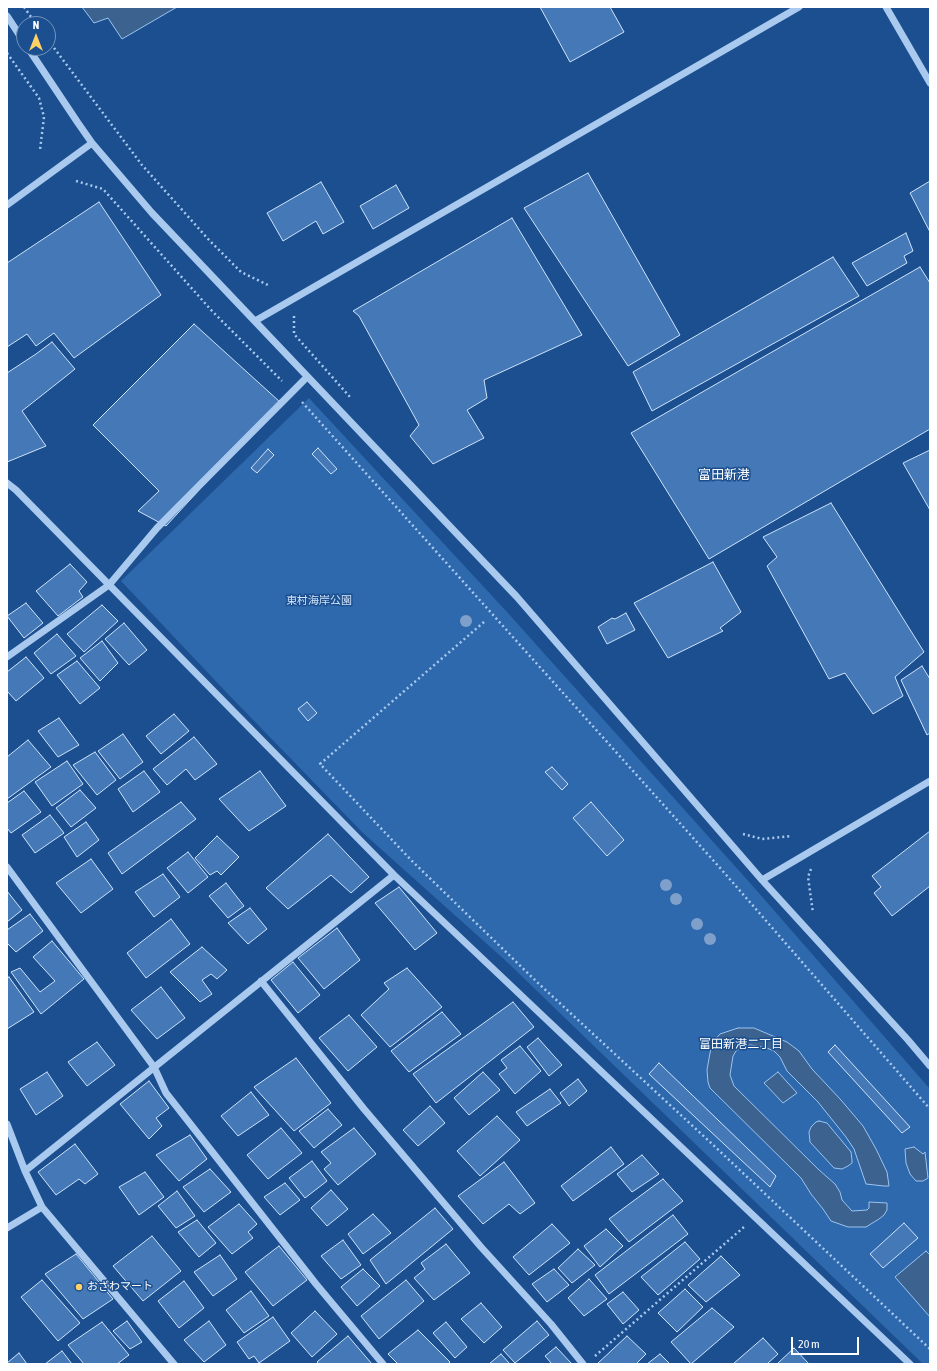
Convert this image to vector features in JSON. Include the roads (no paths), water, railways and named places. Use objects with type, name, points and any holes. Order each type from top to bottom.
[{"type":"street","points":[[255,321],[799,7]]},
{"type":"street","points":[[886,7],[930,82]]},
{"type":"street","points":[[7,16],[16,30]]},
{"type":"street","points":[[33,56],[92,143],[152,213],[517,596],[762,880],[930,1066]]},
{"type":"street","points":[[7,205],[92,143]]},
{"type":"street","points":[[7,657],[109,585],[157,528],[308,377]]},
{"type":"street","points":[[7,483],[16,490],[394,875],[754,1218],[910,1364]]},
{"type":"street","points":[[762,880],[930,781]]},
{"type":"street","points":[[7,867],[154,1067],[166,1093],[316,1284],[383,1364]]},
{"type":"street","points":[[25,1171],[394,875]]},
{"type":"street","points":[[261,981],[364,1109],[481,1247],[551,1324],[583,1364]]},
{"type":"street","points":[[7,1124],[25,1171],[42,1207],[174,1364]]},
{"type":"street","points":[[7,1228],[42,1207]]},
{"type":"place","name":"おざわマート","points":[[79,1287]]},
{"type":"district","name":"富田新港","points":[[724,475]]},
{"type":"district","name":"富田新港二丁目","points":[[741,1044]]},
{"type":"park label","name":"東村海岸公園","points":[[319,601]]}]
